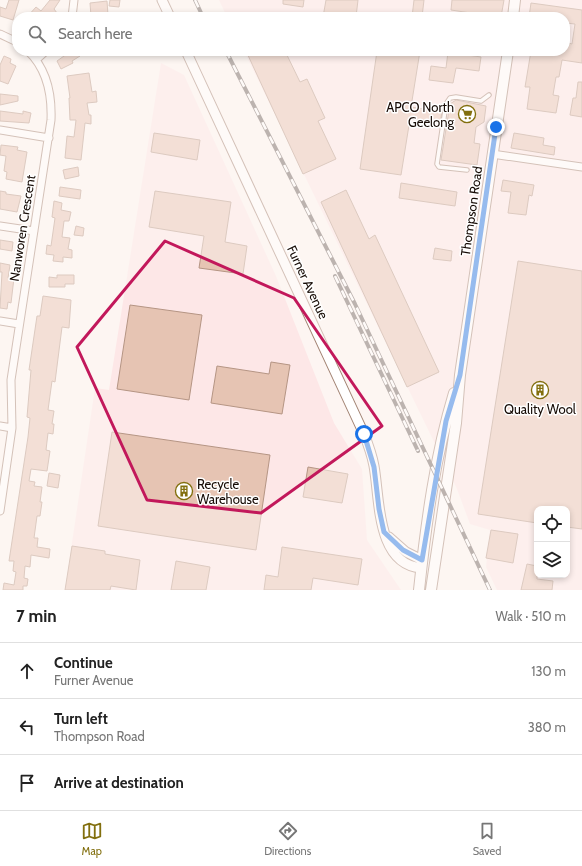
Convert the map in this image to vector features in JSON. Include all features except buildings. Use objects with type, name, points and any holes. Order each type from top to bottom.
[{"type":"main road","points":[[514,12],[515,0]]},
{"type":"main road","name":"Thompson Road","points":[[431,590],[456,423],[460,375],[507,56]]},
{"type":"main road","name":"Thompson Road","points":[[419,590],[446,421],[460,375]]},
{"type":"main road","points":[[422,564],[434,567]]},
{"type":"street","points":[[73,12],[74,0]]},
{"type":"street","points":[[162,0],[168,12]]},
{"type":"street","points":[[0,34],[12,40]]},
{"type":"street","name":"Nanworen Crescent","points":[[0,511],[12,428],[11,380],[49,138],[52,102],[42,70],[32,56]]},
{"type":"street","points":[[36,60],[40,56]]},
{"type":"street","name":"Furner Avenue","points":[[188,56],[364,434],[374,467],[379,509],[384,532],[398,557],[410,566],[422,564]]},
{"type":"street","points":[[0,130],[49,138]]},
{"type":"street","points":[[492,154],[582,167]]},
{"type":"street","points":[[0,226],[34,231]]},
{"type":"street","points":[[0,321],[19,324]]},
{"type":"street","points":[[0,426],[12,428]]},
{"type":"lane","points":[[467,170],[439,167],[437,164],[446,104],[450,98],[456,97],[481,101],[489,95]]},
{"type":"highlighted area","points":[[165,241],[294,298],[382,426],[261,513],[147,500],[77,347]]},
{"type":"shaded area","points":[[219,0],[582,0],[582,590],[497,590],[486,567],[490,530],[470,524],[457,489],[246,56],[570,56],[570,12],[225,12]]},
{"type":"shaded area","points":[[161,63],[184,75],[276,276],[334,423],[362,469],[367,540],[401,590],[65,590],[95,388],[109,390]]},
{"type":"railway","points":[[195,0],[201,12]]},
{"type":"railway","points":[[229,56],[355,304],[490,590]]},
{"type":"railway","points":[[335,276],[418,451]]},
{"type":"place","name":"APCO North Geelong","points":[[467,114]]},
{"type":"place","name":"Quality Wool","points":[[540,390]]},
{"type":"place","name":"Recycle Warehouse","points":[[184,491]]},
{"type":"route","points":[[364,434],[370,448],[374,467],[379,509],[384,532],[403,550],[422,560],[446,421],[460,375],[496,127]]}]
